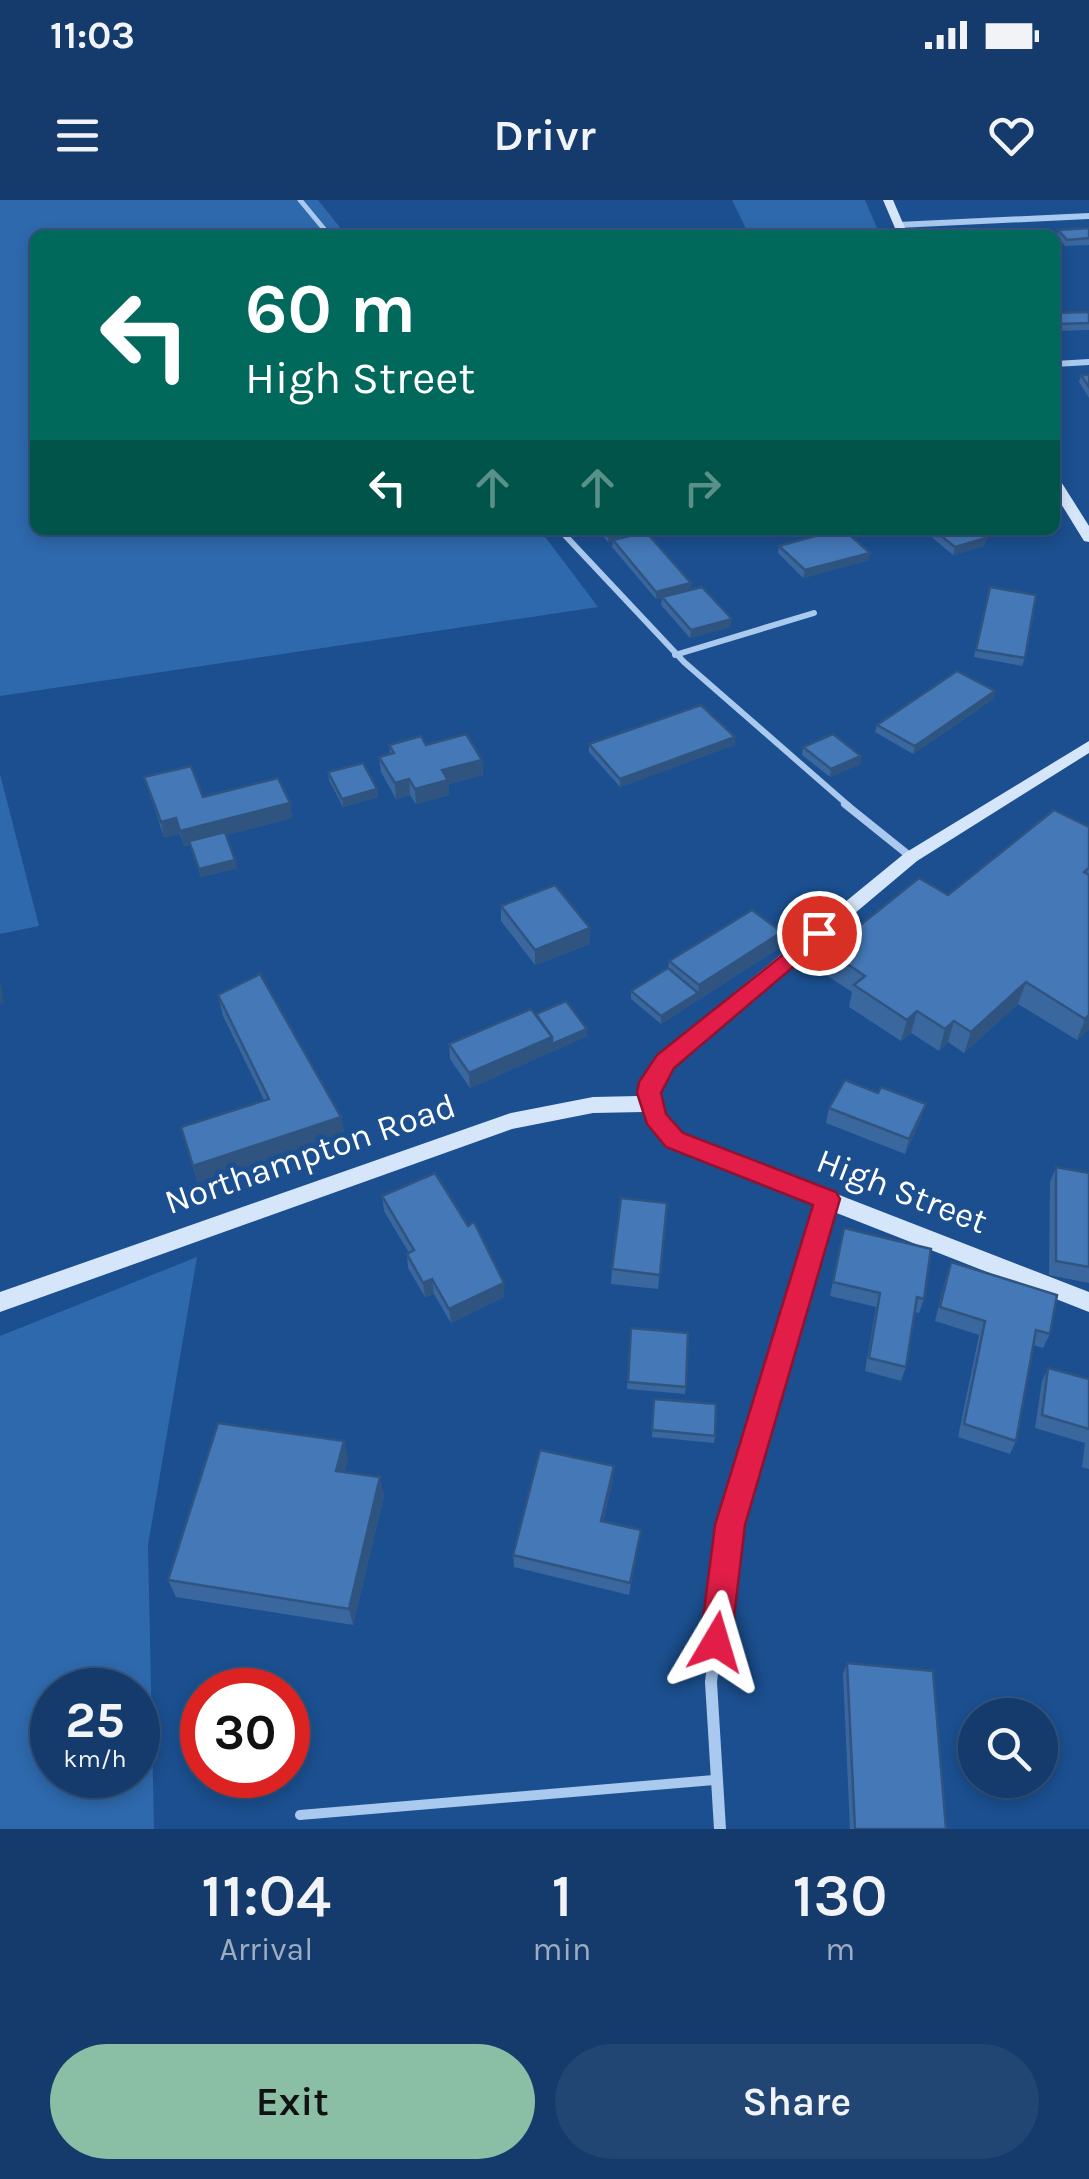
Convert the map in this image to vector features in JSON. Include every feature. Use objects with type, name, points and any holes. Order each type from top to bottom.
[{"type":"street","points":[[888,200],[900,230],[1089,216]]},
{"type":"street","points":[[1060,364],[1089,362]]},
{"type":"street","points":[[1060,498],[1089,538]]},
{"type":"street","points":[[650,1104],[651,1082],[666,1061],[911,857],[1089,746]]},
{"type":"street","name":"High Street","points":[[650,1104],[674,1140],[1089,1302]]},
{"type":"street","name":"Northampton Road","points":[[0,1302],[512,1120],[592,1106],[650,1104]]},
{"type":"street","points":[[720,1829],[711,1682],[730,1525],[827,1199]]},
{"type":"lane","points":[[300,200],[325,230]]},
{"type":"lane","points":[[565,535],[674,655],[762,737],[911,857]]},
{"type":"lane","points":[[674,655],[814,613]]},
{"type":"lane","points":[[300,1814],[714,1780]]},
{"type":"shaded area","points":[[0,200],[318,200],[342,230],[30,230],[30,535],[544,535],[598,607],[0,696]]},
{"type":"shaded area","points":[[732,200],[865,200],[878,230],[747,230]]},
{"type":"shaded area","points":[[0,774],[39,926],[0,934]]},
{"type":"shaded area","points":[[197,1257],[148,1545],[151,1668],[30,1668],[30,1798],[153,1798],[154,1829],[0,1829],[0,1336]]},
{"type":"building","points":[[1089,228],[1089,238],[1067,240],[1058,230]]},
{"type":"building","points":[[1089,312],[1089,323],[1060,324],[1060,313]]},
{"type":"building","points":[[649,535],[691,583],[656,592],[613,540]]},
{"type":"building","points":[[819,535],[850,535],[870,553],[805,570],[779,546]]},
{"type":"building","points":[[940,535],[986,538],[955,547]]},
{"type":"building","points":[[702,587],[732,619],[691,630],[662,597]]},
{"type":"building","points":[[990,587],[1036,595],[1025,658],[976,650]]},
{"type":"building","points":[[957,671],[995,691],[915,746],[877,725]]},
{"type":"building","points":[[701,705],[735,737],[620,779],[589,744]]},
{"type":"building","points":[[466,734],[482,760],[442,770],[448,780],[415,789],[409,779],[395,783],[379,757],[394,753],[389,745],[421,736],[426,745]]},
{"type":"building","points":[[833,734],[861,756],[831,769],[803,747]]},
{"type":"building","points":[[363,763],[377,789],[342,799],[328,772]]},
{"type":"building","points":[[191,766],[203,797],[278,778],[290,803],[180,831],[176,818],[161,822],[144,777]]},
{"type":"building","points":[[1054,810],[1089,827],[1089,868],[1084,872],[1089,875],[1089,1015],[1085,1019],[1026,982],[971,1032],[954,1021],[945,1029],[917,1011],[907,1020],[854,985],[865,976],[828,951],[919,878],[948,895]]},
{"type":"building","points":[[225,832],[235,860],[199,869],[189,841]]},
{"type":"building","points":[[555,885],[590,928],[535,950],[501,906]]},
{"type":"building","points":[[752,910],[782,932],[699,985],[669,961]]},
{"type":"building","points":[[668,968],[698,993],[661,1016],[631,991]]},
{"type":"building","points":[[260,974],[341,1117],[193,1166],[181,1127],[269,1099],[218,995]]},
{"type":"building","points":[[566,1001],[587,1029],[552,1044],[552,1037],[536,1014]]},
{"type":"building","points":[[531,1009],[552,1037],[469,1073],[449,1044]]},
{"type":"building","points":[[845,1080],[878,1093],[881,1087],[926,1104],[909,1139],[829,1108]]},
{"type":"building","points":[[1056,1167],[1089,1173],[1089,1267],[1056,1261]]},
{"type":"building","points":[[435,1173],[468,1226],[474,1222],[504,1283],[449,1309],[432,1279],[423,1283],[407,1254],[414,1250],[382,1196]]},
{"type":"building","points":[[621,1198],[667,1203],[660,1275],[612,1269]]},
{"type":"building","points":[[844,1228],[931,1249],[924,1299],[917,1297],[906,1367],[869,1358],[880,1293],[833,1282]]},
{"type":"building","points":[[951,1262],[1057,1295],[1050,1334],[1036,1330],[1016,1441],[964,1424],[985,1321],[940,1307]]},
{"type":"building","points":[[631,1328],[688,1333],[686,1387],[628,1382]]},
{"type":"building","points":[[1048,1368],[1089,1379],[1089,1429],[1042,1415]]},
{"type":"building","points":[[654,1399],[716,1404],[715,1436],[652,1430]]},
{"type":"building","points":[[218,1423],[344,1441],[336,1471],[380,1477],[349,1609],[168,1580]]},
{"type":"building","points":[[540,1450],[614,1466],[601,1521],[641,1530],[630,1583],[513,1555]]},
{"type":"building","points":[[847,1663],[933,1671],[946,1829],[855,1829]]},
{"type":"route","points":[[716,1642],[730,1525],[827,1199],[674,1140],[655,1117],[649,1093],[656,1072],[666,1061],[819,933]]}]
